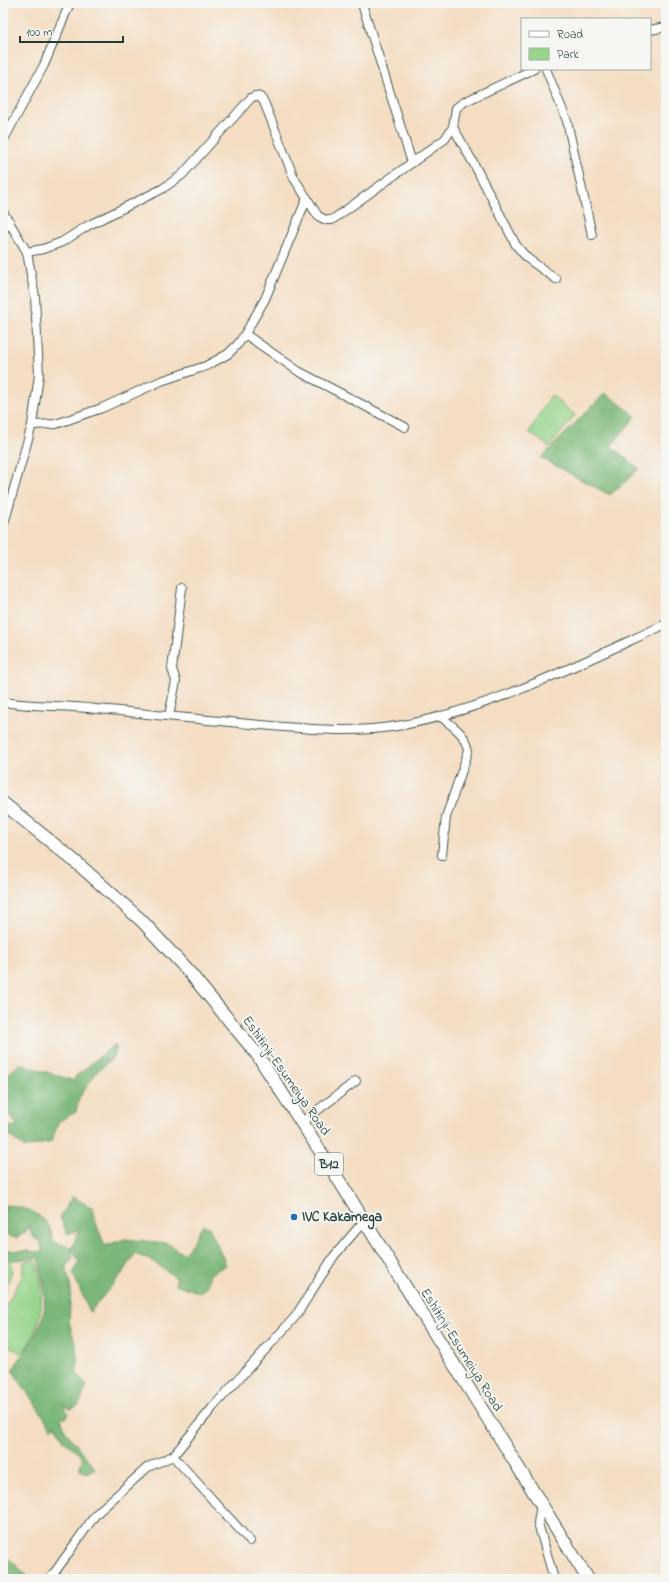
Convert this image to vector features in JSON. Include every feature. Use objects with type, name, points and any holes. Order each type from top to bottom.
[{"type":"highway","name":"Eshitinji-Esumeiya Road","points":[[3,802],[77,863],[142,921],[188,972],[256,1054],[302,1122],[588,1579]]},
{"type":"street","points":[[3,141],[44,65],[70,3]]},
{"type":"street","points":[[363,7],[412,163]]},
{"type":"street","points":[[651,30],[666,27]]},
{"type":"street","points":[[26,252],[43,249],[62,242],[89,225],[162,189],[182,175],[251,98],[255,96],[260,97],[264,102],[294,178],[318,216],[326,220],[332,220],[445,139],[453,127],[456,108],[464,102],[532,70]]},
{"type":"street","points":[[546,70],[567,121],[592,236]]},
{"type":"street","points":[[453,127],[516,245],[527,258],[556,279]]},
{"type":"street","points":[[32,425],[56,424],[102,408],[161,381],[206,366],[228,354],[245,334],[265,299],[308,198]]},
{"type":"street","points":[[3,212],[26,252],[35,297],[39,346],[39,375],[32,425],[3,527]]},
{"type":"street","points":[[3,231],[9,221]]},
{"type":"street","points":[[245,334],[298,371],[405,427]]},
{"type":"street","points":[[169,716],[176,681],[172,669],[182,588]]},
{"type":"street","points":[[3,702],[292,728],[352,731],[404,725],[440,716],[491,699],[562,672],[666,624]]},
{"type":"street","points":[[440,716],[461,733],[467,741],[469,750],[446,817],[442,855]]},
{"type":"street","points":[[302,1122],[356,1081]]},
{"type":"street","points":[[50,1579],[96,1514],[148,1467],[173,1456],[213,1407],[295,1316],[334,1256],[364,1221]]},
{"type":"street","points":[[173,1456],[250,1541]]},
{"type":"street","points":[[541,1504],[538,1524],[554,1579]]},
{"type":"green space","points":[[605,393],[636,416],[611,446],[639,469],[610,495],[541,458]]},
{"type":"green space","points":[[551,395],[575,415],[549,447],[529,432]]},
{"type":"green space","points":[[114,1045],[117,1048],[112,1059],[98,1070],[79,1098],[76,1112],[59,1121],[51,1142],[25,1148],[11,1137],[3,1127],[18,1126],[3,1107],[3,1078],[20,1064],[75,1081],[75,1077]]},
{"type":"green space","points":[[72,1197],[93,1208],[97,1226],[105,1246],[125,1239],[167,1243],[183,1254],[203,1225],[209,1227],[226,1265],[210,1274],[207,1285],[201,1293],[175,1284],[177,1278],[152,1261],[135,1254],[125,1270],[90,1312],[73,1274],[79,1261],[72,1249],[72,1259],[66,1266],[71,1289],[69,1322],[76,1346],[78,1364],[76,1373],[87,1385],[79,1405],[70,1409],[64,1403],[66,1410],[69,1413],[67,1418],[61,1418],[66,1432],[95,1468],[87,1473],[80,1470],[80,1463],[83,1460],[77,1451],[64,1441],[55,1425],[52,1429],[12,1370],[26,1351],[43,1316],[45,1302],[38,1258],[3,1261],[3,1250],[43,1252],[40,1242],[32,1236],[29,1225],[25,1233],[16,1238],[3,1234],[3,1216],[6,1205],[24,1208],[35,1213],[49,1226],[54,1242],[72,1248],[79,1230],[67,1234],[60,1217]]},
{"type":"green space","points":[[3,1259],[10,1260],[12,1271],[3,1296]]},
{"type":"green space","points":[[35,1260],[41,1284],[41,1310],[34,1334],[21,1354],[3,1341],[3,1311],[21,1279],[24,1262]]},
{"type":"green space","points":[[3,1552],[30,1579],[3,1579]]},
{"type":"place","name":"IVC Kakamega","points":[[294,1217]]}]
